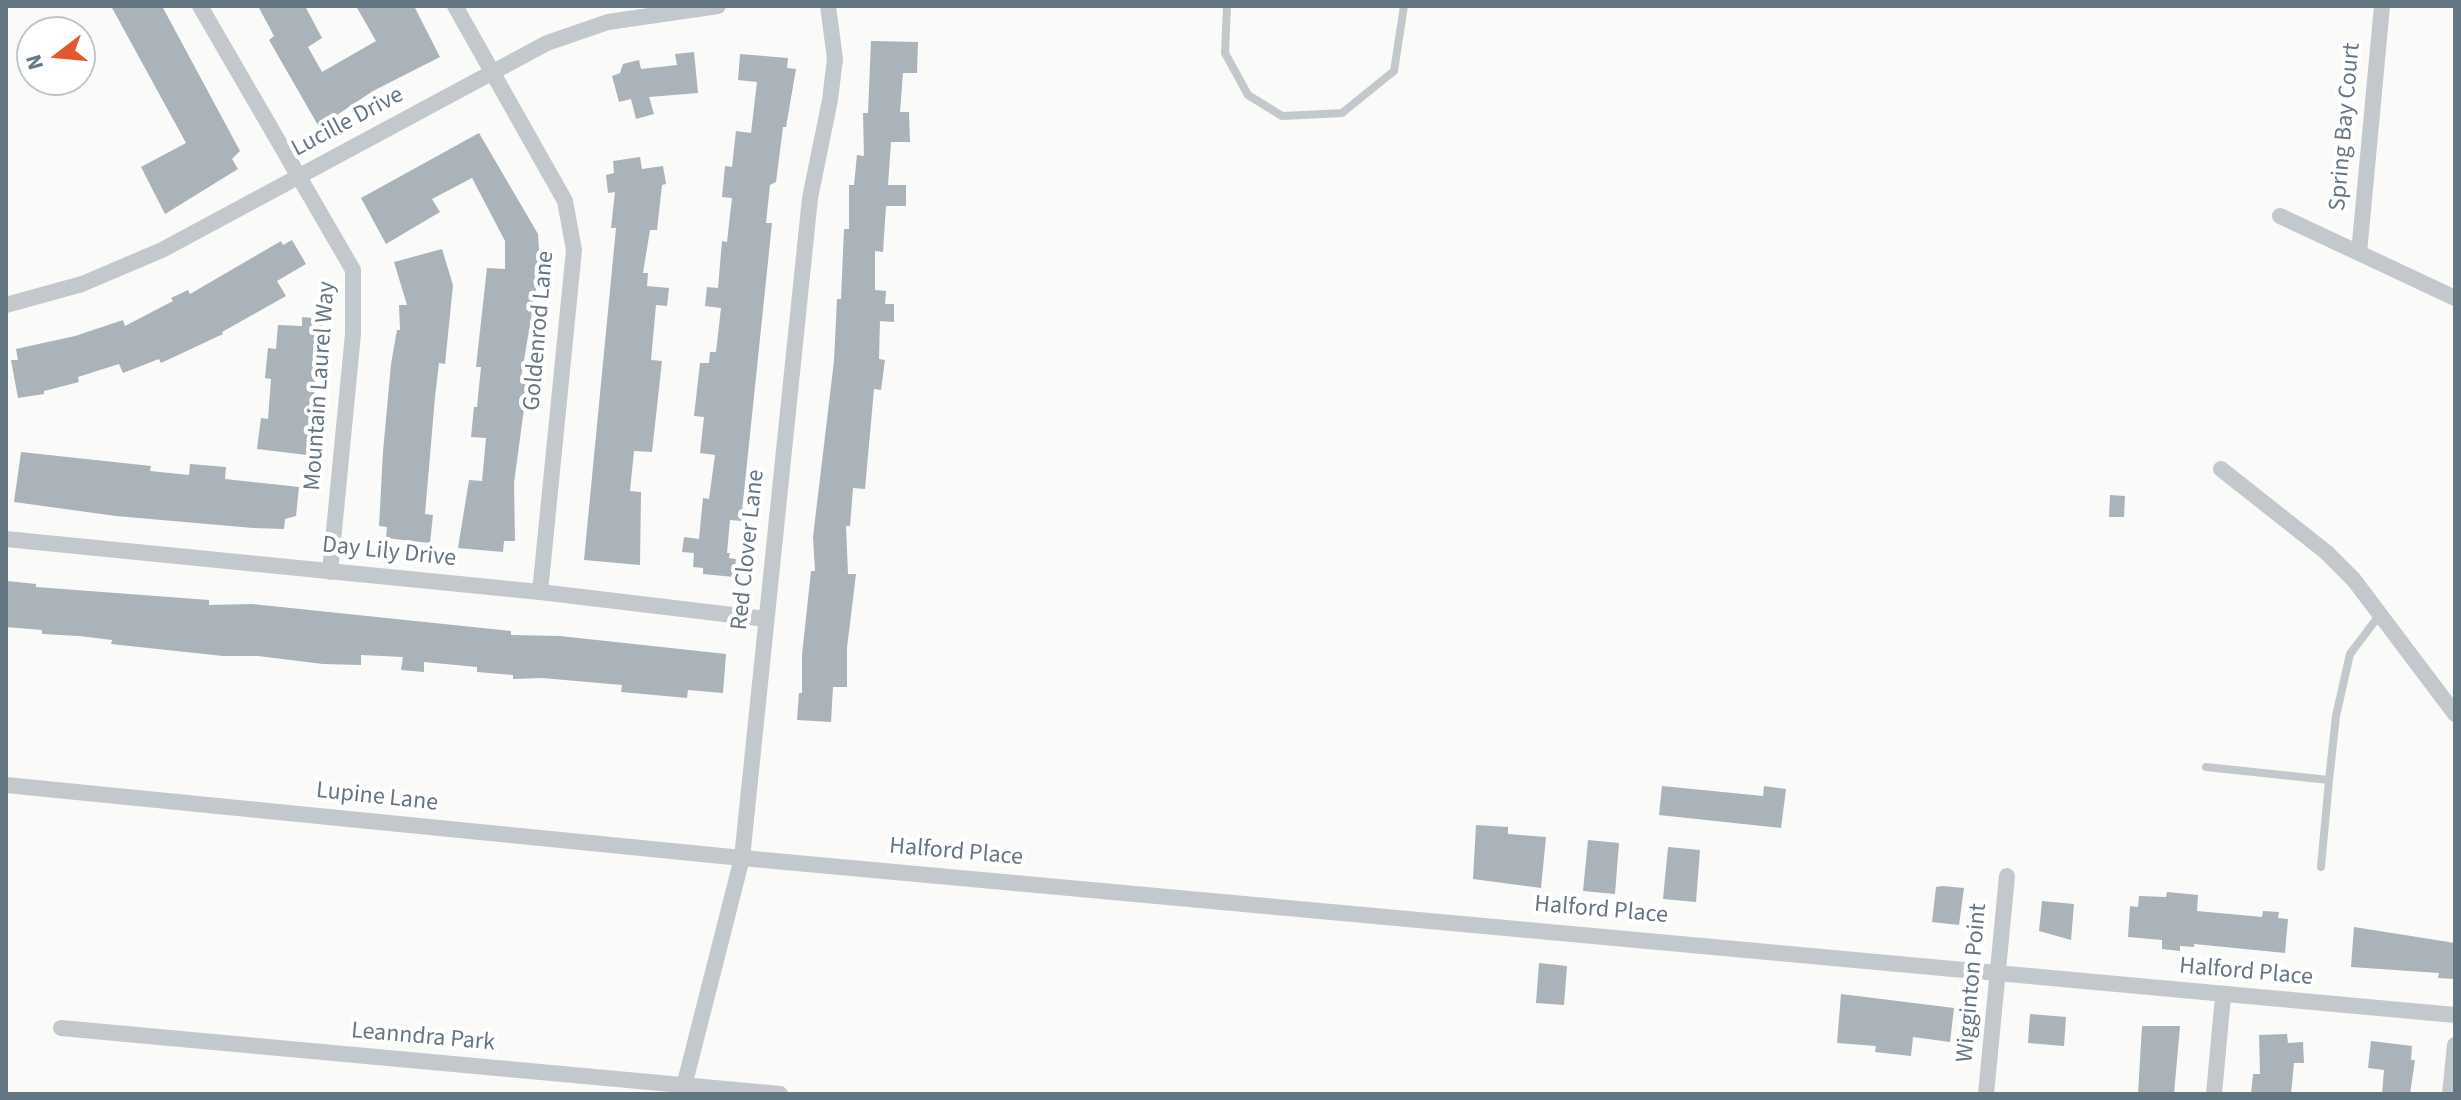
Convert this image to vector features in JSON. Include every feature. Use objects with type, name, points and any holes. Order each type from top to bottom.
[{"type":"street","name":"Mountain Laurel Way","points":[[200,6],[353,270],[353,334],[330,572]]},
{"type":"street","name":"Goldenrod Lane","points":[[455,6],[565,201],[574,250],[540,592]]},
{"type":"street","name":"Lucille Drive","points":[[6,305],[82,284],[162,250],[547,43],[608,22],[718,6]]},
{"type":"street","name":"Red Clover Lane","points":[[682,1091],[742,858],[810,198],[835,59],[828,6]]},
{"type":"street","name":"Spring Bay Court","points":[[2359,253],[2382,6]]},
{"type":"street","points":[[2280,216],[2455,298]]},
{"type":"street","points":[[2221,469],[2326,552],[2381,613],[2455,714]]},
{"type":"street","name":"Day Lily Drive","points":[[6,539],[540,592],[766,619]]},
{"type":"street","name":"Lupine Lane","points":[[6,785],[742,858]]},
{"type":"street","name":"Halford Place","points":[[742,858],[2455,1015]]},
{"type":"street","name":"Wigginton Point","points":[[1986,1094],[2007,876]]},
{"type":"street","points":[[2214,1094],[2223,996]]},
{"type":"street","name":"Leanndra Park","points":[[61,1028],[682,1091],[780,1094]]},
{"type":"street","points":[[2450,1094],[2455,1045]]},
{"type":"lane","points":[[1227,6],[1225,53],[1248,95],[1282,116],[1342,113],[1394,71],[1404,6]]},
{"type":"lane","points":[[2321,867],[2336,716],[2350,654],[2381,613]]},
{"type":"lane","points":[[2206,767],[2329,780]]},
{"type":"building","points":[[111,6],[162,6],[240,151],[232,159],[238,169],[165,214],[141,167],[186,143]]},
{"type":"building","points":[[258,6],[305,6],[322,38],[308,47],[322,72],[376,41],[356,6],[414,6],[440,57],[373,91],[319,127],[269,40],[274,36]]},
{"type":"building","points":[[871,41],[918,42],[917,73],[903,73],[900,112],[909,112],[910,142],[891,142],[888,185],[906,185],[906,206],[886,206],[883,252],[875,251],[875,290],[886,291],[885,304],[894,304],[894,322],[880,321],[879,359],[885,360],[881,390],[874,389],[865,489],[853,488],[850,526],[846,526],[848,574],[856,574],[847,648],[847,687],[833,687],[831,722],[797,720],[799,693],[802,693],[802,655],[811,571],[815,571],[813,537],[834,361],[837,299],[841,299],[844,229],[849,229],[849,185],[854,185],[857,155],[864,156],[863,113],[868,113]]},
{"type":"building","points":[[694,52],[698,93],[649,97],[654,114],[636,119],[631,99],[619,102],[612,76],[620,73],[623,64],[639,60],[641,69],[677,65],[675,54]]},
{"type":"building","points":[[740,54],[788,58],[787,68],[796,69],[786,127],[783,127],[776,182],[770,185],[766,223],[772,223],[741,521],[730,520],[727,553],[730,553],[729,558],[736,559],[734,577],[703,574],[703,568],[693,567],[694,553],[682,552],[684,537],[699,539],[703,498],[709,499],[715,455],[700,453],[704,417],[694,416],[700,363],[709,363],[710,352],[716,352],[721,308],[705,306],[707,287],[718,288],[722,241],[727,242],[732,198],[722,197],[725,166],[732,167],[736,131],[751,133],[757,82],[738,80]]},
{"type":"building","points":[[479,133],[538,234],[540,265],[521,378],[528,379],[514,483],[515,541],[504,541],[503,552],[458,548],[469,480],[482,481],[486,438],[471,437],[481,367],[476,367],[487,268],[505,269],[505,241],[472,178],[432,199],[440,212],[386,244],[361,198]]},
{"type":"building","points":[[640,157],[642,169],[663,166],[666,184],[662,185],[657,230],[650,230],[643,273],[648,273],[647,286],[669,288],[667,306],[656,305],[651,360],[662,361],[652,452],[634,451],[630,491],[641,492],[640,565],[584,560],[616,228],[611,228],[615,192],[608,193],[606,175],[614,173],[613,161]]},
{"type":"building","points":[[292,240],[306,264],[277,281],[286,296],[223,334],[161,363],[159,359],[123,373],[119,364],[78,377],[79,382],[44,391],[44,394],[18,398],[11,360],[18,360],[16,349],[75,336],[123,320],[125,326],[173,301],[171,298],[188,290],[190,294],[281,241],[283,245]]},
{"type":"building","points":[[442,249],[453,285],[445,364],[439,363],[435,397],[425,514],[433,515],[430,543],[386,538],[387,527],[379,526],[383,452],[391,364],[397,330],[400,330],[399,305],[407,305],[394,262]]},
{"type":"building","points":[[302,317],[322,319],[321,350],[316,350],[313,419],[307,455],[257,449],[261,418],[268,419],[271,379],[265,378],[268,348],[276,349],[278,325],[302,326]]},
{"type":"building","points":[[21,452],[151,466],[150,471],[189,475],[190,464],[226,467],[225,479],[299,487],[296,516],[285,519],[284,529],[253,528],[116,516],[14,502]]},
{"type":"building","points":[[2110,495],[2125,496],[2124,517],[2109,517]]},
{"type":"building","points":[[7,581],[36,584],[36,587],[209,600],[209,605],[252,604],[511,631],[511,635],[560,636],[726,654],[723,693],[688,690],[687,698],[621,692],[622,685],[542,678],[513,679],[513,675],[477,672],[477,667],[424,662],[424,672],[401,670],[403,657],[361,655],[361,665],[323,664],[258,656],[223,656],[111,644],[112,640],[42,634],[42,630],[6,627]]},
{"type":"building","points":[[1662,786],[1763,796],[1764,786],[1786,789],[1781,828],[1659,815]]},
{"type":"building","points":[[1476,825],[1508,827],[1508,834],[1546,837],[1541,888],[1473,879]]},
{"type":"building","points":[[1588,840],[1619,843],[1615,894],[1583,891]]},
{"type":"building","points":[[1668,847],[1700,850],[1696,902],[1663,899]]},
{"type":"building","points":[[1936,887],[1964,888],[1959,925],[1932,922]]},
{"type":"building","points":[[2167,892],[2198,895],[2197,911],[2262,917],[2263,911],[2279,912],[2278,918],[2288,919],[2285,953],[2194,944],[2194,947],[2180,946],[2180,951],[2162,949],[2162,940],[2128,937],[2130,906],[2138,907],[2139,896],[2166,897]]},
{"type":"building","points":[[2042,901],[2074,904],[2071,940],[2039,931]]},
{"type":"building","points":[[2354,927],[2455,943],[2454,979],[2438,978],[2439,973],[2351,967]]},
{"type":"building","points":[[1539,963],[1567,966],[1564,1005],[1536,1003]]},
{"type":"building","points":[[1841,994],[1954,1008],[1950,1042],[1913,1037],[1911,1056],[1875,1052],[1876,1046],[1837,1043]]},
{"type":"building","points":[[2030,1014],[2066,1017],[2064,1046],[2028,1043]]},
{"type":"building","points":[[2142,1026],[2180,1026],[2174,1094],[2138,1094]]},
{"type":"building","points":[[2287,1034],[2288,1043],[2303,1042],[2304,1063],[2294,1063],[2291,1094],[2251,1094],[2253,1074],[2260,1074],[2259,1035]]},
{"type":"building","points":[[2371,1041],[2412,1046],[2411,1060],[2415,1060],[2410,1094],[2382,1094],[2384,1070],[2368,1068]]}]
